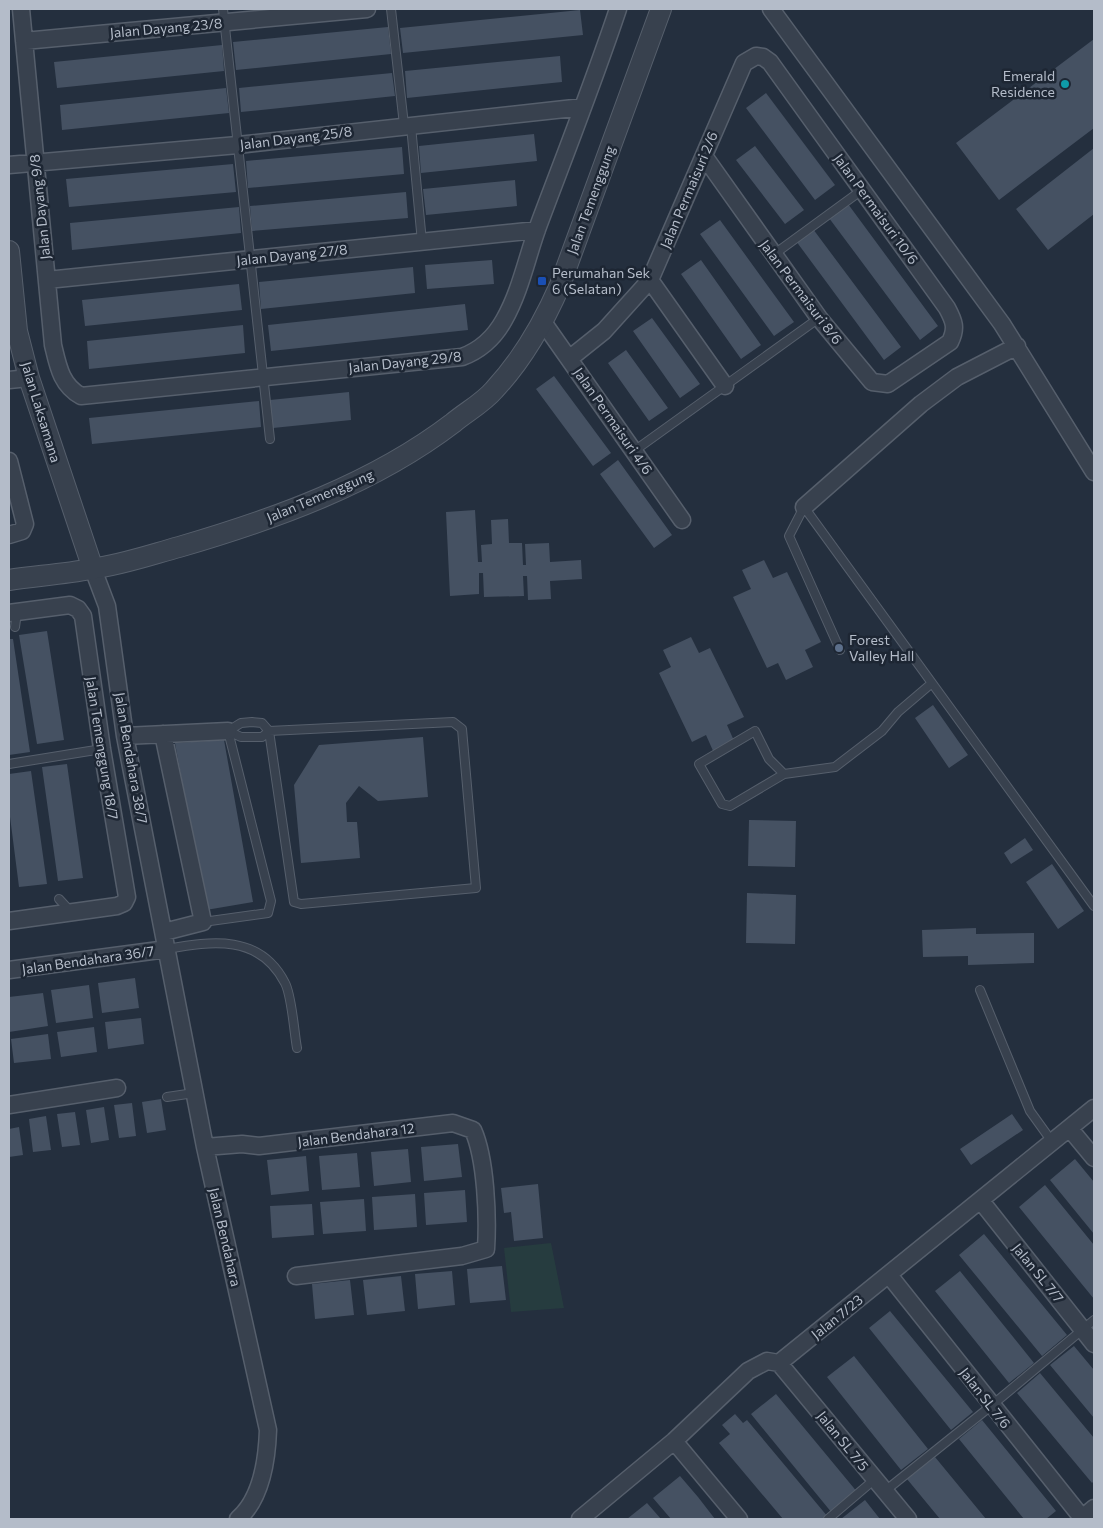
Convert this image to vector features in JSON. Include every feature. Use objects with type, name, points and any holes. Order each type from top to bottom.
[{"type":"street","name":"Jalan Dayang 9/8","points":[[21,9],[53,345],[58,368],[71,391],[81,396]]},
{"type":"street","name":"Jalan Dayang 23/8","points":[[24,41],[224,15],[367,9]]},
{"type":"street","name":"Jalan Dayang 29/8","points":[[81,396],[462,357],[479,350],[490,340],[503,322],[517,294],[537,230],[618,9]]},
{"type":"street","name":"Jalan Temenggung","points":[[9,580],[93,569],[219,535],[291,510],[367,477],[430,440],[493,391],[523,356],[543,322],[560,285],[661,9]]},
{"type":"street","points":[[772,9],[1017,346],[1094,472]]},
{"type":"street","name":"Jalan Permaisuri 2/6","points":[[569,359],[604,331],[650,280],[744,64],[756,56]]},
{"type":"street","name":"Jalan Permaisuri 10/6","points":[[756,56],[763,57],[770,62],[947,308],[955,322],[955,333],[950,342],[918,364]]},
{"type":"street","name":"Jalan Dayang 25/8","points":[[9,165],[238,145],[408,124],[583,107]]},
{"type":"street","name":"Jalan Permaisuri 8/6","points":[[704,156],[819,318],[872,382],[888,384],[918,364]]},
{"type":"street","name":"Jalan Dayang 27/8","points":[[47,280],[537,230]]},
{"type":"street","name":"Jalan Laksamana","points":[[9,251],[17,331],[29,378],[93,569]]},
{"type":"street","points":[[650,280],[724,386]]},
{"type":"street","name":"Jalan Permaisuri 4/6","points":[[543,322],[682,520]]},
{"type":"street","points":[[804,507],[921,404],[957,377],[1017,346]]},
{"type":"street","points":[[9,380],[29,378]]},
{"type":"street","points":[[9,461],[25,524],[22,531],[12,535]]},
{"type":"street","name":"Jalan Bendahara 38/7","points":[[93,569],[107,606],[125,736],[167,949]]},
{"type":"street","name":"Jalan Temenggung 18/7","points":[[14,617],[70,605],[78,609],[83,616],[102,749],[127,897],[124,903],[117,906],[72,913]]},
{"type":"street","points":[[125,736],[228,731]]},
{"type":"street","points":[[163,734],[202,922],[164,932]]},
{"type":"street","points":[[9,921],[72,913]]},
{"type":"street","name":"Jalan Bendahara 36/7","points":[[9,970],[167,949]]},
{"type":"street","name":"Jalan Bendahara","points":[[167,949],[206,1152],[268,1430],[267,1453],[262,1476],[248,1507],[238,1519]]},
{"type":"street","points":[[9,1105],[117,1088]]},
{"type":"street","name":"Jalan 7/23","points":[[580,1519],[674,1441],[748,1371],[767,1361],[779,1363],[1094,1108]]},
{"type":"street","name":"Jalan Bendahara 12","points":[[206,1152],[244,1153],[259,1146],[453,1123],[473,1130],[478,1142],[488,1225],[486,1249],[462,1256],[296,1276]]},
{"type":"street","points":[[1070,1129],[1094,1158]]},
{"type":"street","name":"Jalan SL 7/7","points":[[981,1201],[1089,1325],[1094,1344]]},
{"type":"street","name":"Jalan SL 7/6","points":[[889,1275],[991,1406],[1085,1516]]},
{"type":"street","name":"Jalan SL 7/5","points":[[779,1363],[908,1519]]},
{"type":"street","points":[[674,1441],[738,1519]]},
{"type":"lane","points":[[391,9],[408,124],[422,242]]},
{"type":"lane","points":[[224,15],[270,439]]},
{"type":"lane","points":[[773,255],[862,190]]},
{"type":"lane","points":[[634,451],[819,318]]},
{"type":"lane","points":[[840,650],[789,536],[804,507],[1094,906]]},
{"type":"lane","points":[[784,774],[769,759],[755,731],[699,764],[722,804],[730,806],[784,774],[835,767],[882,731],[898,712],[932,683]]},
{"type":"lane","points":[[228,731],[240,737],[262,737],[269,731],[452,722],[462,729],[476,888],[301,904],[294,902],[269,731],[262,723],[252,722],[241,723],[228,731]]},
{"type":"lane","points":[[202,922],[268,913],[270,901],[228,731]]},
{"type":"lane","points":[[9,764],[102,749]]},
{"type":"lane","points":[[59,899],[72,913]]},
{"type":"lane","points":[[167,949],[211,942],[240,945],[264,956],[286,984],[297,1048]]},
{"type":"lane","points":[[980,990],[1030,1111],[1053,1143]]},
{"type":"lane","points":[[167,1097],[194,1093]]},
{"type":"lane","points":[[828,1519],[880,1485],[991,1406],[1089,1325]]},
{"type":"green space","points":[[551,1243],[564,1308],[511,1312],[504,1248]]},
{"type":"building","points":[[580,10],[583,35],[403,53],[400,28]]},
{"type":"building","points":[[388,27],[391,54],[236,70],[233,42]]},
{"type":"building","name":"Emerald Residence","points":[[1094,39],[1094,128],[999,200],[956,143]]},
{"type":"building","points":[[222,45],[224,71],[57,88],[54,62]]},
{"type":"building","points":[[560,56],[562,82],[407,98],[405,71]]},
{"type":"building","points":[[392,73],[395,96],[241,112],[239,88]]},
{"type":"building","points":[[226,88],[229,113],[62,130],[60,105]]},
{"type":"building","points":[[766,93],[835,185],[815,200],[746,108]]},
{"type":"building","points":[[534,134],[537,161],[421,173],[419,146]]},
{"type":"building","points":[[755,146],[804,210],[785,224],[736,160]]},
{"type":"building","points":[[402,147],[404,174],[248,188],[246,161]]},
{"type":"building","points":[[1094,148],[1094,214],[1048,250],[1016,209]]},
{"type":"building","points":[[233,164],[236,192],[69,207],[66,179]]},
{"type":"building","points":[[515,180],[517,206],[426,215],[423,189]]},
{"type":"building","points":[[406,192],[408,218],[252,231],[250,206]]},
{"type":"building","points":[[848,204],[938,326],[920,340],[829,218]]},
{"type":"building","points":[[239,207],[241,233],[72,250],[70,223]]},
{"type":"building","points":[[720,220],[794,322],[774,336],[700,234]]},
{"type":"building","points":[[813,229],[901,347],[884,360],[796,241]]},
{"type":"building","points":[[492,260],[494,284],[427,289],[425,265]]},
{"type":"building","points":[[701,260],[761,345],[741,359],[681,274]]},
{"type":"building","points":[[413,267],[415,293],[261,309],[259,282]]},
{"type":"building","points":[[239,284],[242,310],[85,326],[82,300]]},
{"type":"building","points":[[465,304],[468,330],[271,351],[268,325]]},
{"type":"building","points":[[652,318],[700,384],[680,398],[633,331]]},
{"type":"building","points":[[243,325],[245,353],[89,369],[87,341]]},
{"type":"building","points":[[626,350],[668,408],[649,421],[608,363]]},
{"type":"building","points":[[554,376],[611,453],[593,466],[536,389]]},
{"type":"building","points":[[349,392],[351,420],[273,428],[270,400]]},
{"type":"building","points":[[259,401],[261,427],[92,444],[89,418]]},
{"type":"building","points":[[618,460],[672,535],[654,548],[600,474]]},
{"type":"building","points":[[475,510],[478,562],[482,562],[481,545],[492,544],[491,520],[508,519],[509,543],[522,543],[523,565],[526,565],[525,544],[549,543],[550,562],[581,560],[582,579],[550,581],[551,599],[528,600],[527,576],[523,576],[524,596],[484,597],[483,573],[479,573],[479,594],[450,596],[446,512]]},
{"type":"building","points":[[764,560],[773,578],[787,572],[821,642],[805,650],[813,667],[786,680],[778,663],[767,668],[733,597],[751,589],[742,570]]},
{"type":"building","points":[[47,631],[64,740],[37,744],[19,635]]},
{"type":"building","points":[[691,637],[699,653],[710,648],[744,717],[727,725],[735,743],[714,753],[706,735],[692,742],[659,673],[671,667],[663,650]]},
{"type":"building","points":[[9,639],[13,639],[30,752],[9,755]]},
{"type":"building","points":[[933,705],[968,755],[949,768],[915,718]]},
{"type":"building","points":[[423,737],[428,797],[378,801],[359,786],[346,803],[347,822],[357,822],[360,858],[301,863],[294,785],[319,745]]},
{"type":"building","points":[[224,740],[253,902],[206,910],[175,743]]},
{"type":"building","points":[[67,764],[83,878],[58,881],[42,767]]},
{"type":"building","points":[[31,771],[47,884],[19,887],[9,809],[9,774]]},
{"type":"building","points":[[749,820],[796,821],[795,867],[748,866]]},
{"type":"building","points":[[1025,838],[1033,850],[1011,864],[1004,853]]},
{"type":"building","points":[[1052,864],[1084,911],[1058,929],[1026,882]]},
{"type":"building","points":[[747,893],[796,895],[795,944],[746,943]]},
{"type":"building","points":[[976,928],[976,934],[1034,933],[1034,963],[968,965],[968,956],[923,957],[922,930]]},
{"type":"building","points":[[135,978],[139,1008],[102,1013],[98,983]]},
{"type":"building","points":[[89,985],[93,1018],[56,1023],[51,990]]},
{"type":"building","points":[[43,993],[48,1026],[9,1032],[9,997]]},
{"type":"building","points":[[141,1018],[144,1044],[108,1049],[105,1022]]},
{"type":"building","points":[[94,1027],[97,1052],[61,1057],[57,1032]]},
{"type":"building","points":[[48,1034],[51,1059],[14,1063],[11,1039]]},
{"type":"building","points":[[161,1099],[166,1130],[147,1133],[142,1102]]},
{"type":"building","points":[[132,1103],[136,1136],[119,1138],[114,1105]]},
{"type":"building","points":[[104,1107],[109,1140],[91,1143],[86,1110]]},
{"type":"building","points":[[75,1112],[80,1145],[62,1147],[57,1114]]},
{"type":"building","points":[[1012,1114],[1023,1130],[971,1165],[960,1149]]},
{"type":"building","points":[[46,1116],[51,1150],[33,1152],[29,1119]]},
{"type":"building","points":[[19,1127],[23,1155],[9,1157],[9,1129]]},
{"type":"building","points":[[458,1144],[462,1177],[424,1181],[421,1147]]},
{"type":"building","points":[[408,1149],[411,1182],[374,1186],[371,1152]]},
{"type":"building","points":[[357,1153],[360,1187],[322,1190],[319,1156]]},
{"type":"building","points":[[306,1156],[309,1191],[271,1195],[267,1160]]},
{"type":"building","points":[[1075,1159],[1094,1182],[1094,1234],[1050,1180]]},
{"type":"building","points":[[538,1184],[543,1238],[514,1241],[511,1212],[504,1213],[501,1188]]},
{"type":"building","points":[[1045,1185],[1094,1245],[1094,1299],[1019,1207]]},
{"type":"building","points":[[465,1190],[467,1222],[426,1225],[424,1193]]},
{"type":"building","points":[[415,1194],[417,1227],[374,1230],[372,1197]]},
{"type":"building","points":[[364,1199],[366,1231],[323,1234],[320,1202]]},
{"type":"building","points":[[312,1204],[314,1235],[272,1238],[270,1206]]},
{"type":"building","points":[[984,1234],[1067,1335],[1042,1356],[959,1255]]},
{"type":"building","points":[[502,1266],[506,1300],[470,1303],[467,1269]]},
{"type":"building","points":[[452,1271],[455,1305],[418,1309],[415,1274]]},
{"type":"building","points":[[960,1271],[1034,1363],[1009,1383],[935,1291]]},
{"type":"building","points":[[401,1276],[405,1311],[367,1315],[363,1280]]},
{"type":"building","points":[[350,1280],[354,1315],[315,1319],[312,1284]]},
{"type":"building","points":[[890,1311],[973,1412],[951,1430],[869,1328]]},
{"type":"building","points":[[1074,1346],[1094,1370],[1094,1418],[1050,1365]]},
{"type":"building","points":[[854,1356],[928,1449],[901,1470],[827,1377]]},
{"type":"building","points":[[1040,1373],[1094,1438],[1094,1481],[1092,1483],[1017,1393]]},
{"type":"building","points":[[776,1394],[858,1493],[832,1513],[751,1414]]},
{"type":"building","points":[[735,1414],[743,1423],[747,1420],[828,1517],[824,1519],[783,1519],[719,1443],[730,1434],[722,1425]]},
{"type":"building","points":[[982,1420],[1056,1511],[1046,1519],[1024,1519],[959,1439]]},
{"type":"building","points":[[935,1457],[986,1519],[940,1519],[907,1479]]},
{"type":"building","points":[[680,1476],[715,1519],[671,1519],[653,1498]]},
{"type":"building","points":[[865,1500],[880,1519],[841,1519]]},
{"type":"building","points":[[647,1503],[661,1519],[627,1519]]},
{"type":"place","name":"Emerald Residence","points":[[1065,84]]},
{"type":"place","name":"Perumahan Sek 6 (Selatan)","points":[[542,281]]},
{"type":"place","name":"Forest Valley Hall","points":[[839,648]]}]
